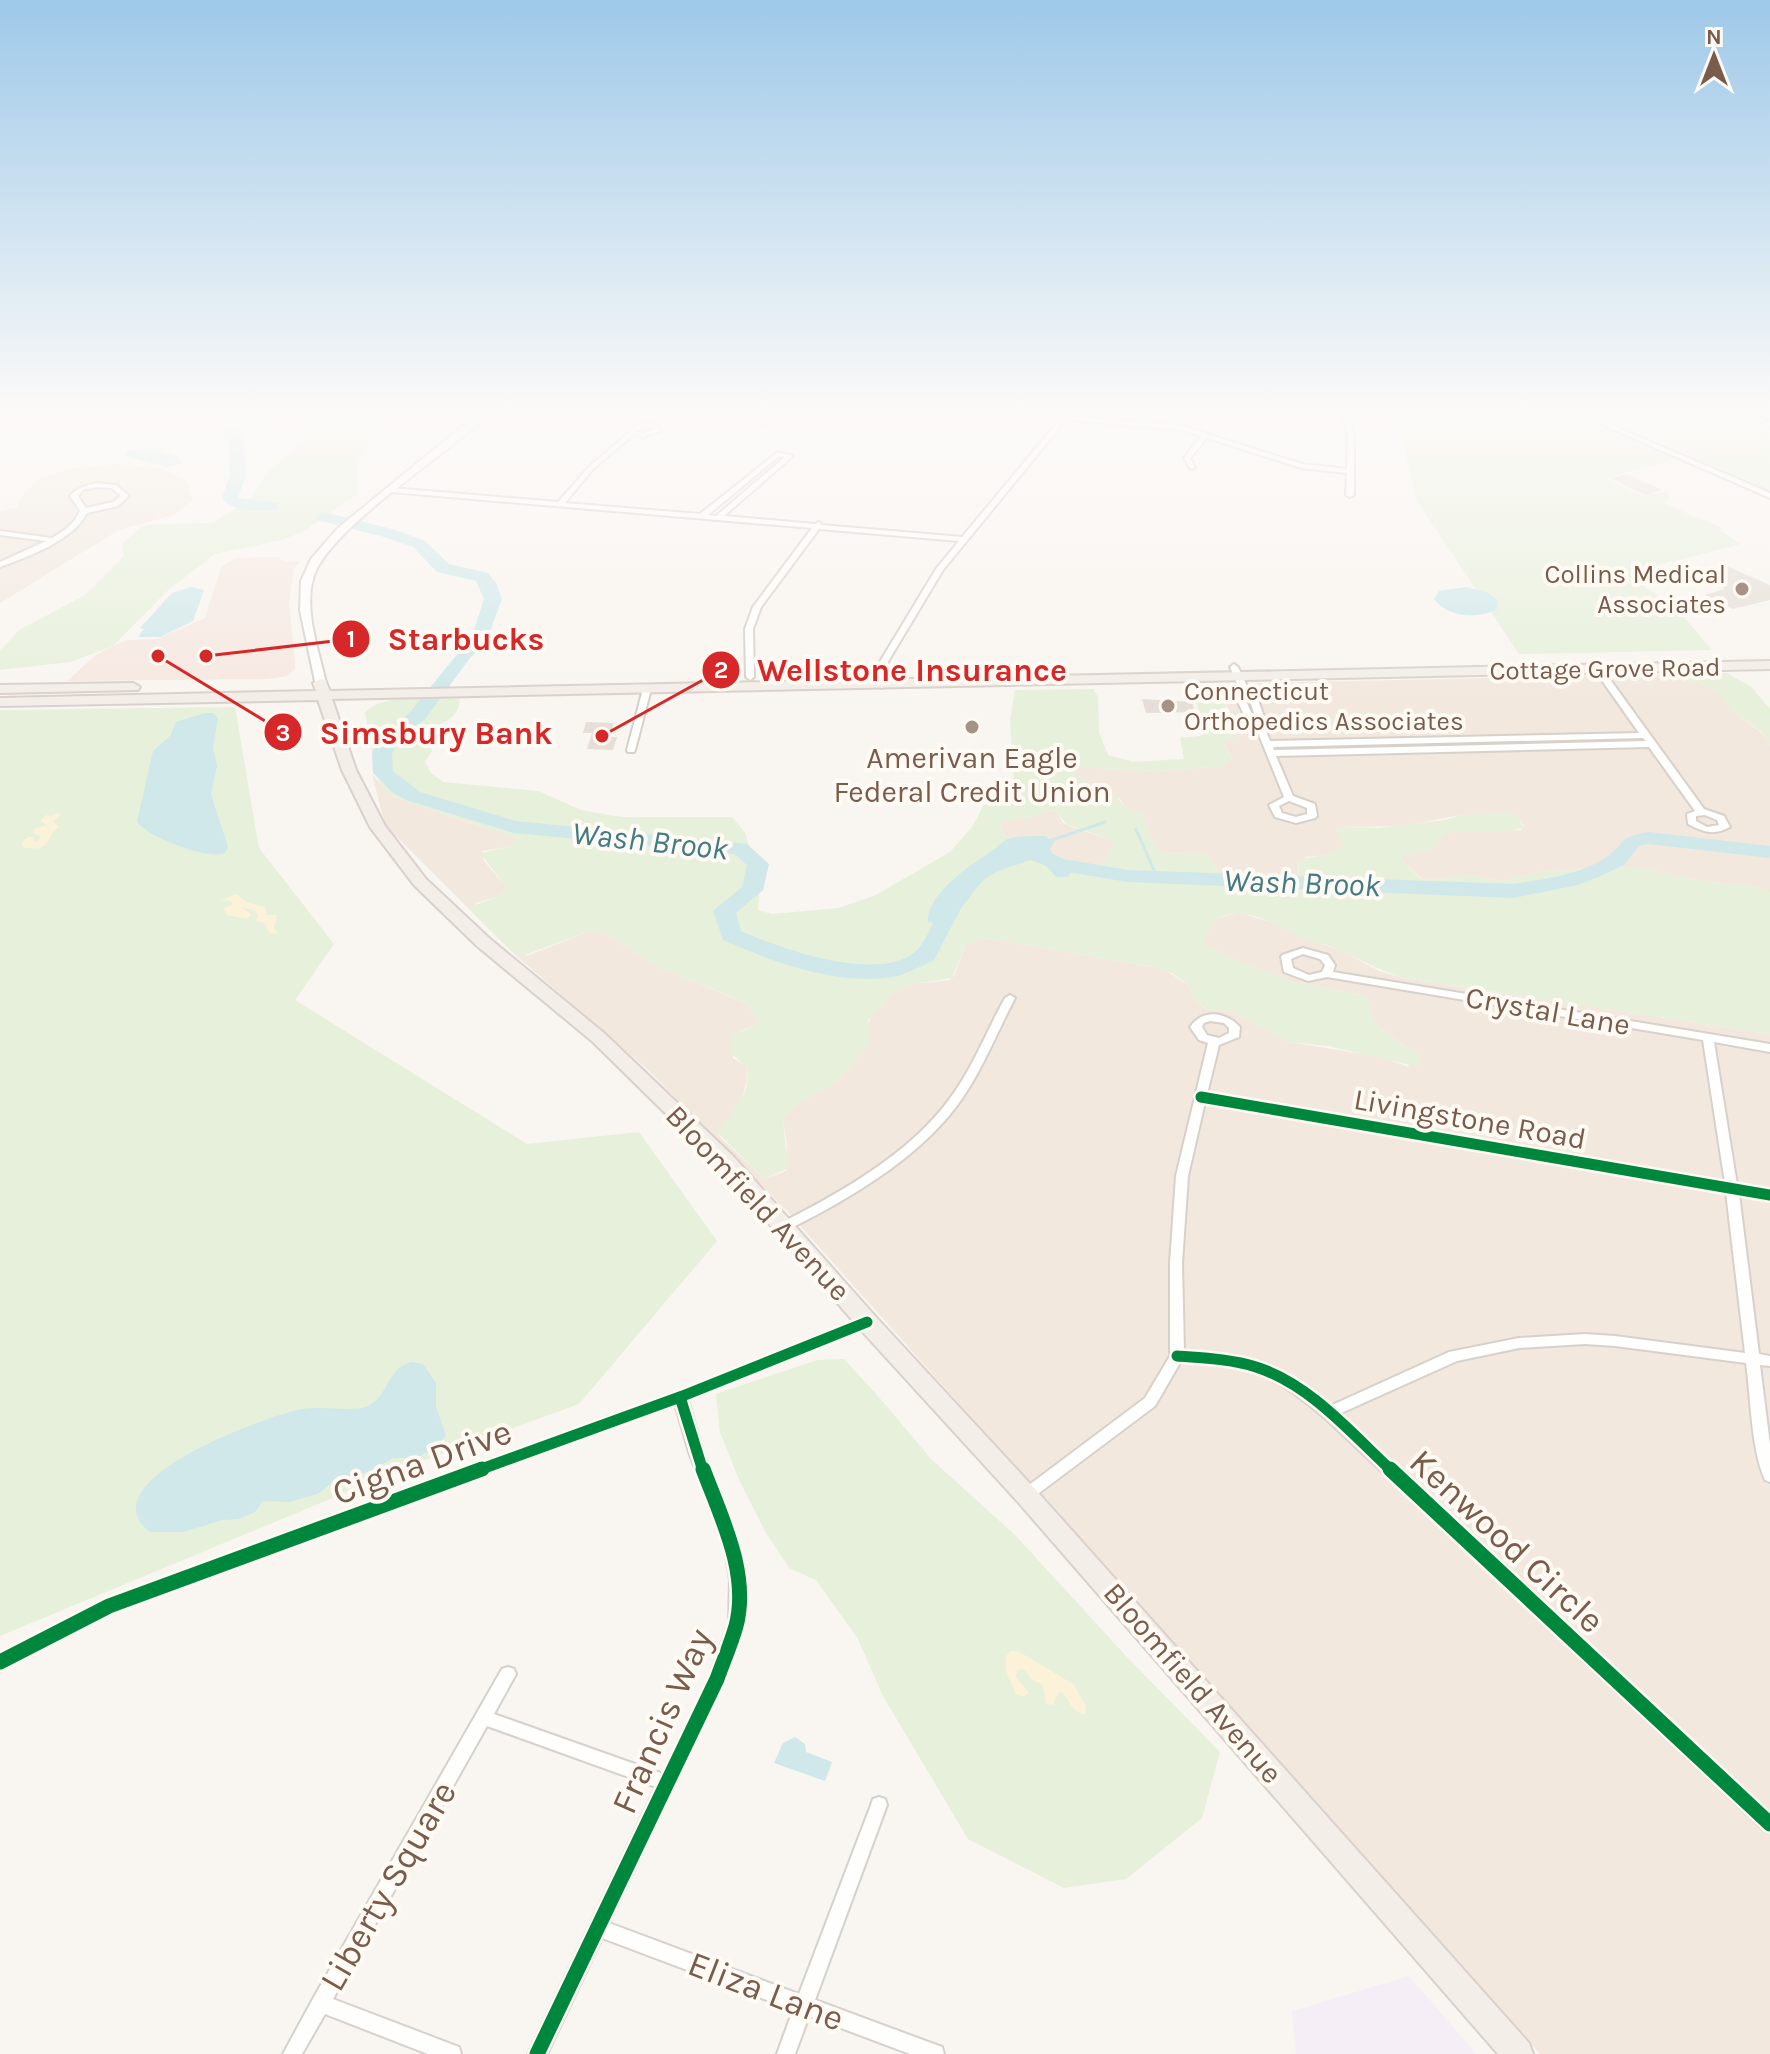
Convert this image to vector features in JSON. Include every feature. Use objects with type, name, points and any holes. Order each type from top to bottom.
[{"type":"main road","name":"Bloomfield Avenue","points":[[370,507],[321,552],[307,579],[305,592],[310,636],[349,770],[372,816],[420,882],[483,942],[599,1038],[726,1161],[867,1322],[1026,1495],[1518,2054]]},
{"type":"main road","name":"Cottage Grove Road","points":[[1236,672],[1598,669],[1733,661],[1770,655]]},
{"type":"main road","name":"Cottage Grove Road","points":[[438,686],[647,689],[882,679],[1733,661],[1770,665]]},
{"type":"main road","name":"Cottage Grove Road","points":[[0,702],[750,677],[882,679]]},
{"type":"main road","points":[[70,700],[90,687]]},
{"type":"main road","name":"Cottage Grove Road","points":[[0,689],[323,689]]},
{"type":"street","points":[[81,507],[84,511]]},
{"type":"street","points":[[84,511],[102,507]]},
{"type":"street","points":[[583,507],[819,524],[962,539]]},
{"type":"street","points":[[702,516],[713,507]]},
{"type":"street","points":[[719,517],[731,507]]},
{"type":"street","points":[[882,679],[882,665],[893,645],[962,539],[989,507]]},
{"type":"street","points":[[0,565],[53,540],[78,524],[84,511]]},
{"type":"street","points":[[750,677],[749,629],[757,607],[819,524]]},
{"type":"street","points":[[0,533],[53,540]]},
{"type":"street","points":[[1598,669],[1701,812]]},
{"type":"street","points":[[1236,672],[1247,696],[1241,700],[1247,713],[1259,724],[1289,798]]},
{"type":"street","points":[[631,750],[647,689]]},
{"type":"street","points":[[1268,748],[1649,740]]},
{"type":"street","name":"Crystal Lane","points":[[1327,974],[1770,1048]]},
{"type":"street","points":[[783,1227],[860,1183],[934,1124],[962,1091],[1010,998]]},
{"type":"street","points":[[1708,1038],[1732,1189],[1764,1453],[1770,1476]]},
{"type":"street","points":[[1026,1495],[1150,1402],[1177,1356],[1176,1263],[1182,1176],[1214,1041]]},
{"type":"street","name":"Livingstone Road","points":[[1201,1097],[1732,1189]]},
{"type":"street","points":[[1732,1189],[1770,1195]]},
{"type":"street","name":"Cigna Drive","points":[[0,1662],[109,1606],[680,1397],[867,1322]]},
{"type":"street","points":[[1329,1413],[1454,1356],[1519,1343],[1585,1339],[1770,1361]]},
{"type":"street","name":"Kenwood Circle","points":[[1177,1356],[1240,1362],[1272,1371],[1295,1385],[1329,1413],[1770,1824]]},
{"type":"street","name":"Francis Way","points":[[537,2054],[720,1670],[737,1623],[738,1579],[731,1544],[696,1452],[680,1397]]},
{"type":"street","name":"Liberty Square","points":[[292,2054],[508,1674]]},
{"type":"street","points":[[483,1717],[666,1783]]},
{"type":"street","points":[[786,2054],[879,1805]]},
{"type":"street","name":"Eliza Lane","points":[[597,1927],[935,2054]]},
{"type":"street","points":[[320,2003],[452,2054]]},
{"type":"shaded area","points":[[19,507],[184,507],[174,515],[119,530],[0,603],[0,511]]},
{"type":"shaded area","points":[[278,557],[285,562],[301,561],[294,569],[289,603],[295,669],[287,676],[268,679],[67,681],[97,654],[126,640],[157,639],[205,618],[221,567],[235,558]]},
{"type":"shaded area","points":[[1728,673],[1731,676],[1680,676],[1715,689],[1732,710],[1763,734],[1770,745],[1770,894],[1762,888],[1688,879],[1627,867],[1539,872],[1503,881],[1473,875],[1434,880],[1421,878],[1399,857],[1434,848],[1442,837],[1455,830],[1521,830],[1524,826],[1517,816],[1461,815],[1402,826],[1338,827],[1336,831],[1345,846],[1326,855],[1306,857],[1298,863],[1298,878],[1228,878],[1220,876],[1214,865],[1194,854],[1161,853],[1153,844],[1142,815],[1124,806],[1120,799],[1074,775],[1074,767],[1077,766],[1143,772],[1224,766],[1232,759],[1223,742],[1236,737],[1228,721],[1230,712],[1225,703],[1218,701],[1213,684]]},
{"type":"shaded area","points":[[372,774],[393,797],[517,836],[518,840],[508,847],[482,851],[484,861],[507,888],[499,896],[476,903],[471,911],[385,825]]},
{"type":"shaded area","points":[[1046,810],[1057,812],[1063,823],[1112,840],[1114,847],[1108,859],[1090,870],[1065,864],[1003,835],[1000,825],[1003,821],[1039,815]]},
{"type":"shaded area","points":[[471,911],[527,956],[587,932],[603,932],[655,965],[747,1004],[758,1020],[756,1025],[740,1031],[732,1046],[733,1058],[746,1066],[747,1079],[741,1103],[718,1135],[764,1179],[786,1171],[787,1144],[783,1120],[797,1104],[837,1082],[870,1042],[867,1026],[872,1015],[883,1007],[892,993],[914,984],[949,980],[954,976],[965,946],[978,939],[1163,969],[1190,986],[1194,1000],[1206,1009],[1233,1012],[1290,1042],[1381,1057],[1409,1067],[1404,1046],[1374,1023],[1367,999],[1361,995],[1293,982],[1223,955],[1205,944],[1205,935],[1218,918],[1240,913],[1280,925],[1300,937],[1342,951],[1379,971],[1404,978],[1770,1034],[1770,2054],[1540,2054],[785,1209],[648,1070],[512,952]]},
{"type":"shaded area","points":[[1409,1976],[1476,2054],[1296,2054],[1292,2011]]},
{"type":"green space","points":[[237,507],[339,507],[304,531],[282,540],[215,554],[167,591],[113,646],[70,662],[0,670],[0,651],[19,630],[85,595],[124,556],[122,544],[141,527],[213,523]]},
{"type":"green space","points":[[1421,507],[1672,507],[1722,528],[1719,530],[1741,544],[1650,567],[1641,574],[1642,585],[1677,609],[1712,650],[1519,654]]},
{"type":"green space","points":[[1728,674],[1750,686],[1770,709],[1770,745],[1763,733],[1732,710],[1714,689],[1680,676]]},
{"type":"green space","points":[[1094,689],[1098,698],[1099,732],[1108,755],[1133,762],[1184,759],[1180,738],[1200,736],[1209,730],[1195,702],[1225,703],[1236,737],[1223,743],[1232,759],[1224,766],[1143,772],[1074,768],[1074,775],[1116,796],[1124,806],[1142,815],[1153,844],[1161,853],[1207,854],[1220,876],[1298,878],[1299,859],[1326,855],[1344,846],[1336,831],[1338,827],[1378,828],[1445,820],[1461,815],[1511,813],[1517,816],[1524,828],[1500,832],[1455,831],[1442,837],[1434,848],[1399,857],[1420,878],[1434,880],[1473,875],[1503,881],[1539,872],[1627,867],[1688,879],[1762,888],[1770,894],[1770,1034],[1405,978],[1250,915],[1218,918],[1205,935],[1205,944],[1223,955],[1293,982],[1368,999],[1374,1023],[1401,1044],[1420,1053],[1419,1067],[1328,1046],[1290,1042],[1233,1012],[1207,1009],[1194,1000],[1190,986],[1172,973],[1153,967],[978,939],[965,946],[952,978],[914,984],[892,993],[883,1007],[868,1020],[870,1042],[837,1082],[797,1104],[783,1120],[788,1168],[764,1179],[717,1132],[740,1102],[747,1085],[746,1067],[730,1052],[733,1035],[756,1025],[758,1020],[747,1004],[655,965],[603,932],[587,932],[522,956],[512,951],[470,907],[499,896],[507,888],[480,853],[508,847],[518,838],[403,801],[385,792],[376,774],[365,713],[372,707],[395,700],[460,698],[452,717],[427,737],[432,751],[425,762],[431,773],[443,782],[538,791],[581,810],[620,817],[732,817],[746,834],[751,860],[761,873],[758,910],[772,914],[839,908],[876,895],[950,852],[973,826],[983,806],[1014,783],[1010,721],[1015,690]],"holes":[[[1047,810],[1057,812],[1066,824],[1112,840],[1114,847],[1107,852],[1108,859],[1090,870],[1065,864],[1003,835],[1000,825],[1003,821],[1039,815]]]},
{"type":"green space","points":[[235,707],[259,848],[334,944],[295,1000],[527,1144],[639,1132],[717,1241],[579,1404],[417,1463],[0,1636],[0,710]]},
{"type":"green space","points":[[844,1359],[931,1459],[1015,1535],[1220,1752],[1202,1818],[1126,1879],[1064,1888],[968,1839],[883,1696],[858,1639],[816,1580],[789,1568],[765,1531],[740,1482],[720,1432],[716,1394],[817,1360]]},
{"type":"sand","points":[[61,814],[54,821],[58,827],[45,844],[38,848],[23,847],[21,843],[28,837],[33,837],[35,842],[39,840],[41,836],[33,833],[34,829],[47,825],[40,821],[46,815]]},
{"type":"sand","points":[[236,894],[246,902],[265,907],[266,915],[277,915],[274,928],[278,933],[270,934],[265,923],[255,921],[258,917],[255,910],[242,908],[251,914],[247,919],[226,915],[224,908],[233,905],[231,901],[221,900]]},
{"type":"sand","points":[[1011,1651],[1018,1651],[1073,1684],[1086,1706],[1085,1714],[1075,1711],[1062,1692],[1058,1693],[1053,1705],[1046,1704],[1043,1685],[1031,1679],[1024,1669],[1017,1670],[1016,1677],[1029,1693],[1022,1697],[1016,1694],[1006,1672],[1006,1656]]},
{"type":"water","points":[[191,587],[204,590],[193,621],[160,637],[138,637],[144,629],[140,628],[172,593]]},
{"type":"water","points":[[1466,587],[1486,592],[1498,600],[1497,609],[1481,615],[1463,615],[1447,610],[1434,599],[1439,591]]},
{"type":"water","points":[[213,713],[218,718],[213,748],[217,766],[211,794],[228,847],[225,853],[217,854],[177,845],[151,833],[137,821],[153,751],[170,736],[176,722]]},
{"type":"water","points":[[1045,836],[1054,842],[1050,849],[1053,854],[1076,865],[1068,877],[1056,877],[1047,866],[1030,860],[989,876],[947,920],[928,922],[934,901],[974,863],[1008,839]]},
{"type":"water","points":[[411,1362],[423,1364],[436,1383],[436,1407],[446,1435],[439,1445],[417,1458],[393,1458],[372,1471],[337,1479],[318,1494],[289,1502],[263,1501],[255,1512],[239,1519],[223,1520],[183,1532],[150,1532],[136,1513],[141,1493],[159,1473],[187,1455],[219,1438],[279,1415],[315,1408],[365,1407],[379,1398],[396,1371]]},
{"type":"water","points":[[795,1737],[805,1744],[806,1752],[832,1762],[825,1781],[774,1763],[783,1743]]},
{"type":"building","name":"Collins Medical Associates","points":[[1729,567],[1770,585],[1770,600],[1733,609],[1705,595],[1725,589],[1702,574]]},
{"type":"building","name":"Connecticut Orthopedics Associates","points":[[1142,699],[1192,702],[1195,712],[1146,713]]},
{"type":"building","points":[[586,722],[614,723],[610,737],[617,737],[613,750],[587,749],[592,733],[583,733]]},
{"type":"waterway","name":"Wash Brook","points":[[323,517],[386,532],[419,544],[443,568],[482,577],[488,583],[493,599],[480,638],[464,654],[418,715],[392,737],[382,753],[383,773],[399,788],[413,796],[514,827],[740,848],[758,864],[752,890],[724,911],[731,935],[779,956],[853,971],[892,970],[926,955],[957,895]]},
{"type":"waterway","points":[[1049,841],[1105,822]]},
{"type":"waterway","points":[[1136,829],[1157,877]]},
{"type":"waterway","name":"Wash Brook","points":[[1047,857],[1057,864],[1128,876],[1513,891],[1570,880],[1616,860],[1632,841],[1649,838],[1770,852]]},
{"type":"cycle path","points":[[1201,1097],[1770,1195]]},
{"type":"cycle path","points":[[0,1662],[109,1606],[680,1397],[867,1322]]},
{"type":"cycle path","points":[[1177,1356],[1224,1360],[1259,1368],[1291,1384],[1329,1413],[1770,1824]]},
{"type":"cycle path","points":[[537,2054],[717,1679],[737,1623],[738,1579],[731,1544],[696,1452],[680,1397]]},
{"type":"place","name":"Collins Medical Associates","points":[[1742,589]]},
{"type":"place","name":"Simsbury Bank","points":[[158,656]]},
{"type":"place","name":"Starbucks","points":[[206,656]]},
{"type":"place","name":"Connecticut Orthopedics Associates","points":[[1168,706]]},
{"type":"place","name":"Amerivan Eagle Federal Credit Union","points":[[972,727]]},
{"type":"place","name":"Wellstone Insurance","points":[[602,736]]}]
